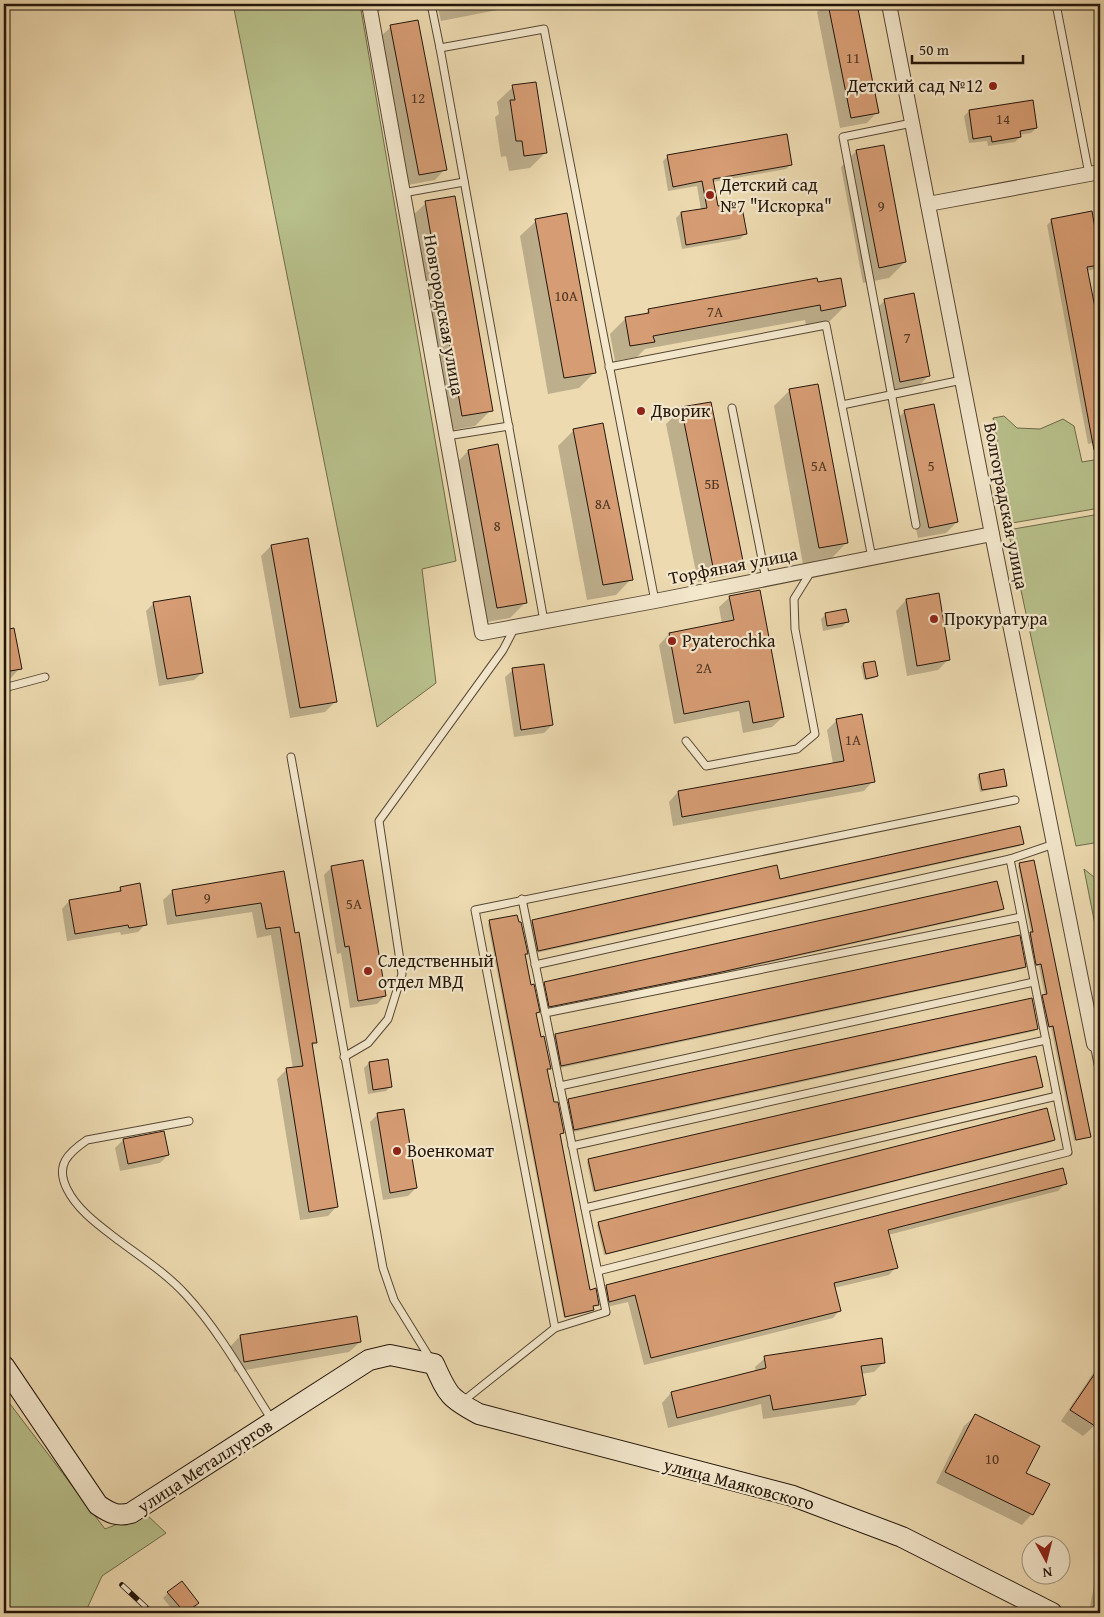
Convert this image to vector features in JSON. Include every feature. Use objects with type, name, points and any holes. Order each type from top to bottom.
[{"type":"street","name":"Волгоградская улица","points":[[889,4],[1054,844],[1097,1043]]},
{"type":"street","name":"Новгородская улица","points":[[369,6],[482,633]]},
{"type":"street","points":[[928,204],[1095,173]]},
{"type":"street","name":"Торфяная улица","points":[[482,633],[655,601],[992,534]]},
{"type":"street","name":"улица Металлургов","points":[[4,1366],[98,1505],[111,1514],[121,1516],[131,1513],[369,1360],[390,1355],[434,1364]]},
{"type":"street","name":"улица Маяковского","points":[[434,1364],[446,1392],[460,1404],[479,1414],[793,1496],[822,1506],[902,1537],[1052,1613]]},
{"type":"lane","points":[[369,6],[392,4]]},
{"type":"lane","points":[[431,4],[544,621]]},
{"type":"lane","points":[[1056,4],[1095,173]]},
{"type":"lane","points":[[440,48],[544,29],[655,601]]},
{"type":"lane","points":[[912,124],[843,138],[916,525]]},
{"type":"lane","points":[[403,193],[464,182]]},
{"type":"lane","points":[[609,367],[826,325],[872,558]]},
{"type":"lane","points":[[842,405],[962,380]]},
{"type":"lane","points":[[732,408],[766,579]]},
{"type":"lane","points":[[446,436],[509,426]]},
{"type":"lane","points":[[686,741],[706,766],[797,749],[815,734],[795,629],[794,599],[812,570]]},
{"type":"lane","points":[[344,1056],[368,1043],[388,1019],[402,974],[380,821],[503,650],[516,627]]},
{"type":"lane","points":[[4,688],[45,677]]},
{"type":"lane","points":[[291,757],[383,1268],[394,1300],[434,1364]]},
{"type":"lane","points":[[555,1328],[475,910],[1015,800]]},
{"type":"lane","points":[[535,965],[1010,859],[1054,844]]},
{"type":"lane","points":[[598,1271],[1068,1152],[1010,859]]},
{"type":"lane","points":[[460,1404],[555,1328],[606,1312],[522,900]]},
{"type":"lane","points":[[545,1013],[1021,918]]},
{"type":"lane","points":[[560,1086],[1034,982]]},
{"type":"lane","points":[[572,1146],[1046,1040]]},
{"type":"lane","points":[[1097,1043],[1100,1074]]},
{"type":"lane","points":[[585,1208],[1057,1096]]},
{"type":"lane","points":[[189,1121],[87,1140],[66,1159],[62,1170],[67,1189],[84,1212],[154,1266],[185,1294],[213,1327],[273,1423]]},
{"type":"green space","points":[[233,4],[360,4],[456,561],[422,569],[436,683],[377,727]]},
{"type":"green space","points":[[1004,416],[1017,428],[1040,429],[1063,419],[1074,426],[1082,462],[1100,459],[1100,508],[1012,523],[993,418]]},
{"type":"green space","points":[[1100,514],[1100,842],[1076,846],[1008,530]]},
{"type":"green space","points":[[1084,869],[1100,882],[1100,950]]},
{"type":"green space","points":[[4,1396],[105,1529],[145,1513],[166,1533],[102,1576],[85,1613],[4,1613]]},
{"type":"building","points":[[828,4],[857,4],[879,113],[851,118]]},
{"type":"building","points":[[418,20],[447,170],[419,175],[390,25]]},
{"type":"building","points":[[536,82],[547,153],[524,156],[522,141],[516,141],[510,100],[515,100],[512,85]]},
{"type":"building","points":[[1033,100],[1037,128],[1020,131],[1021,137],[992,142],[991,136],[973,139],[969,110]]},
{"type":"building","name":"Детский cад №7 \"Искорка\"","points":[[787,134],[792,165],[713,179],[718,206],[741,202],[747,234],[686,245],[681,212],[707,208],[702,181],[673,187],[667,155]]},
{"type":"building","points":[[884,145],[906,262],[879,268],[856,150]]},
{"type":"building","points":[[455,196],[493,411],[462,416],[425,201]]},
{"type":"building","points":[[1092,211],[1100,257],[1100,265],[1087,267],[1098,323],[1100,323],[1100,449],[1094,450],[1051,219]]},
{"type":"building","points":[[567,213],[596,373],[564,378],[535,219]]},
{"type":"building","points":[[817,278],[818,282],[841,278],[846,306],[821,311],[820,305],[653,336],[655,342],[630,346],[625,317],[649,313],[648,309]]},
{"type":"building","points":[[914,293],[930,376],[900,382],[884,299]]},
{"type":"building","points":[[818,384],[848,543],[819,548],[789,389]]},
{"type":"building","points":[[711,402],[743,561],[713,567],[681,407]]},
{"type":"building","points":[[934,404],[958,522],[929,528],[904,410]]},
{"type":"building","points":[[603,423],[633,580],[603,585],[573,429]]},
{"type":"building","points":[[498,444],[527,603],[497,608],[468,450]]},
{"type":"building","points":[[308,538],[337,702],[300,708],[271,545]]},
{"type":"building","points":[[760,590],[784,717],[753,723],[749,701],[684,714],[669,633],[734,620],[729,596]]},
{"type":"building","points":[[939,593],[950,660],[917,666],[906,599]]},
{"type":"building","points":[[190,596],[203,673],[167,679],[153,602]]},
{"type":"building","points":[[846,609],[849,622],[827,626],[825,613]]},
{"type":"building","points":[[14,628],[22,669],[4,672],[4,630]]},
{"type":"building","points":[[875,661],[878,676],[866,679],[863,663]]},
{"type":"building","points":[[544,664],[553,725],[521,730],[512,668]]},
{"type":"building","points":[[862,714],[875,782],[682,817],[678,791],[844,761],[836,719]]},
{"type":"building","points":[[1004,769],[1007,786],[982,790],[979,774]]},
{"type":"building","points":[[1020,826],[1024,844],[538,951],[532,920],[777,865],[780,879]]},
{"type":"building","points":[[363,860],[386,996],[358,1001],[349,946],[345,947],[331,866]]},
{"type":"building","points":[[1034,860],[1091,1137],[1076,1140],[1053,1026],[1049,1027],[1042,995],[1047,994],[1041,964],[1036,965],[1030,932],[1033,932],[1019,863]]},
{"type":"building","points":[[284,871],[295,933],[299,932],[317,1043],[312,1043],[338,1207],[309,1212],[286,1068],[303,1066],[280,927],[266,929],[261,903],[176,916],[172,890]]},
{"type":"building","points":[[997,881],[1004,909],[717,973],[549,1007],[544,982]]},
{"type":"building","points":[[140,883],[147,925],[129,928],[128,925],[75,934],[69,900],[121,891],[120,887]]},
{"type":"building","points":[[517,915],[519,922],[521,922],[528,954],[525,954],[531,985],[534,984],[540,1012],[536,1013],[541,1037],[544,1036],[551,1069],[547,1069],[554,1102],[558,1102],[564,1133],[560,1134],[590,1290],[596,1288],[599,1305],[593,1306],[594,1310],[565,1317],[489,920]]},
{"type":"building","points":[[1020,935],[1026,967],[561,1066],[555,1034]]},
{"type":"building","points":[[1032,998],[1038,1029],[574,1130],[568,1099]]},
{"type":"building","points":[[1036,1056],[1043,1087],[595,1191],[588,1159]]},
{"type":"building","points":[[388,1059],[392,1087],[373,1090],[369,1062]]},
{"type":"building","points":[[1047,1108],[1055,1140],[606,1254],[598,1222]]},
{"type":"building","name":"Военкомат","points":[[404,1109],[417,1188],[390,1193],[377,1113]]},
{"type":"building","points":[[164,1131],[169,1155],[128,1164],[123,1139]]},
{"type":"building","points":[[1063,1168],[1067,1184],[888,1230],[898,1268],[834,1283],[841,1311],[651,1358],[635,1295],[609,1302],[606,1285]]},
{"type":"building","points":[[357,1316],[361,1342],[244,1362],[240,1335]]},
{"type":"building","points":[[882,1338],[885,1363],[861,1366],[866,1395],[773,1410],[770,1395],[677,1418],[671,1392],[766,1368],[764,1356]]},
{"type":"building","points":[[1100,1366],[1100,1418],[1095,1426],[1070,1410]]},
{"type":"building","points":[[975,1414],[1040,1446],[1026,1473],[1050,1484],[1033,1515],[945,1472]]},
{"type":"building","points":[[182,1581],[199,1603],[185,1613],[167,1592]]},
{"type":"railway","points":[[122,1585],[152,1613]]},
{"type":"place","name":"Детский cад №12","points":[[993,86]]},
{"type":"place","name":"Детский cад №7 \"Искорка\"","points":[[710,195]]},
{"type":"place","name":"Дворик","points":[[641,411]]},
{"type":"place","name":"Прокуратура","points":[[934,619]]},
{"type":"place","name":"Pyaterochka","points":[[672,641]]},
{"type":"place","name":"Следственный отдел МВД","points":[[368,971]]},
{"type":"place","name":"Военкомат","points":[[397,1151]]}]
